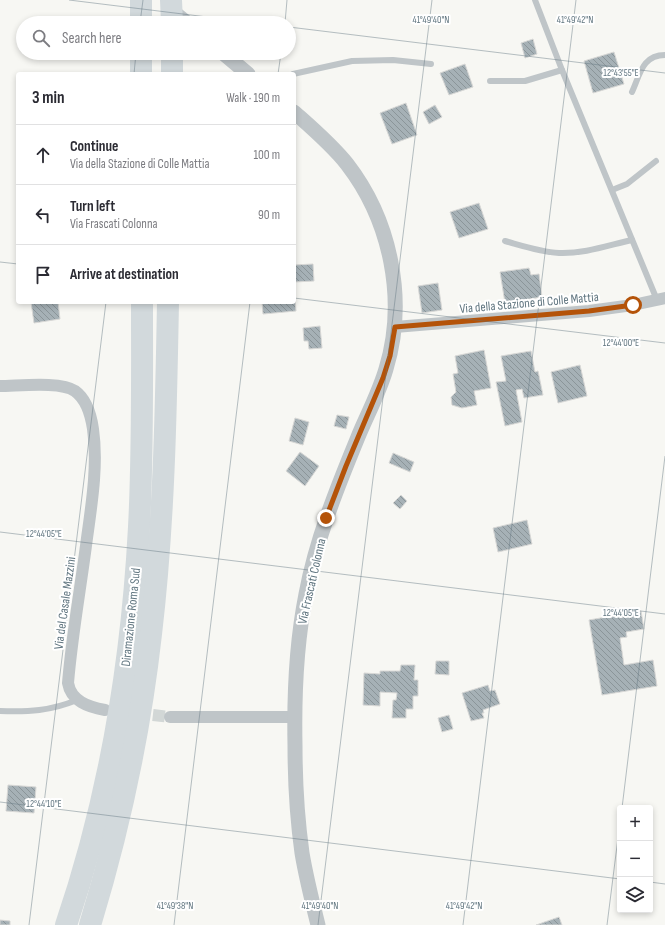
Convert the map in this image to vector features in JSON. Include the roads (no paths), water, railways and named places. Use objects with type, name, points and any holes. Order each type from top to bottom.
[{"type":"highway","points":[[141,0],[141,16]]},
{"type":"highway","points":[[141,60],[141,72]]},
{"type":"highway","points":[[172,60],[172,72]]},
{"type":"highway","name":"Diramazione Roma Sud","points":[[66,925],[86,864],[102,800],[113,743],[129,640],[140,496],[142,304]]},
{"type":"highway","name":"Diramazione Roma Sud","points":[[90,925],[120,815],[136,731],[151,635],[157,573],[164,462],[168,304]]},
{"type":"street","points":[[231,60],[246,72]]},
{"type":"street","name":"Via Frascati Colonna","points":[[296,114],[345,162],[372,204],[385,241],[396,290],[395,327],[390,356],[383,378],[332,502],[312,565],[299,635],[294,717],[295,778],[299,828],[305,866],[318,925]]},
{"type":"street","name":"Via della Stazione di Colle Mattia","points":[[395,327],[589,311],[633,305],[661,299]]},
{"type":"street","name":"Via del Casale Mazzini","points":[[0,386],[51,385],[66,387],[76,391],[86,406],[91,420],[94,450],[93,490],[68,683],[70,692],[77,700]]},
{"type":"street","points":[[77,700],[89,706],[105,710]]},
{"type":"street","points":[[170,717],[294,717]]},
{"type":"lane","points":[[535,0],[632,240],[661,299]]},
{"type":"lane","points":[[632,92],[647,60],[655,56],[665,55]]},
{"type":"lane","points":[[296,73],[352,61],[393,60],[431,64]]},
{"type":"lane","points":[[490,81],[525,81],[562,70]]},
{"type":"lane","points":[[612,190],[627,184],[656,161]]},
{"type":"lane","points":[[505,241],[532,249],[560,253],[588,250],[632,240]]},
{"type":"lane","points":[[0,711],[40,711],[55,708],[77,700]]},
{"type":"tunnel","points":[[135,713],[170,717]]}]
